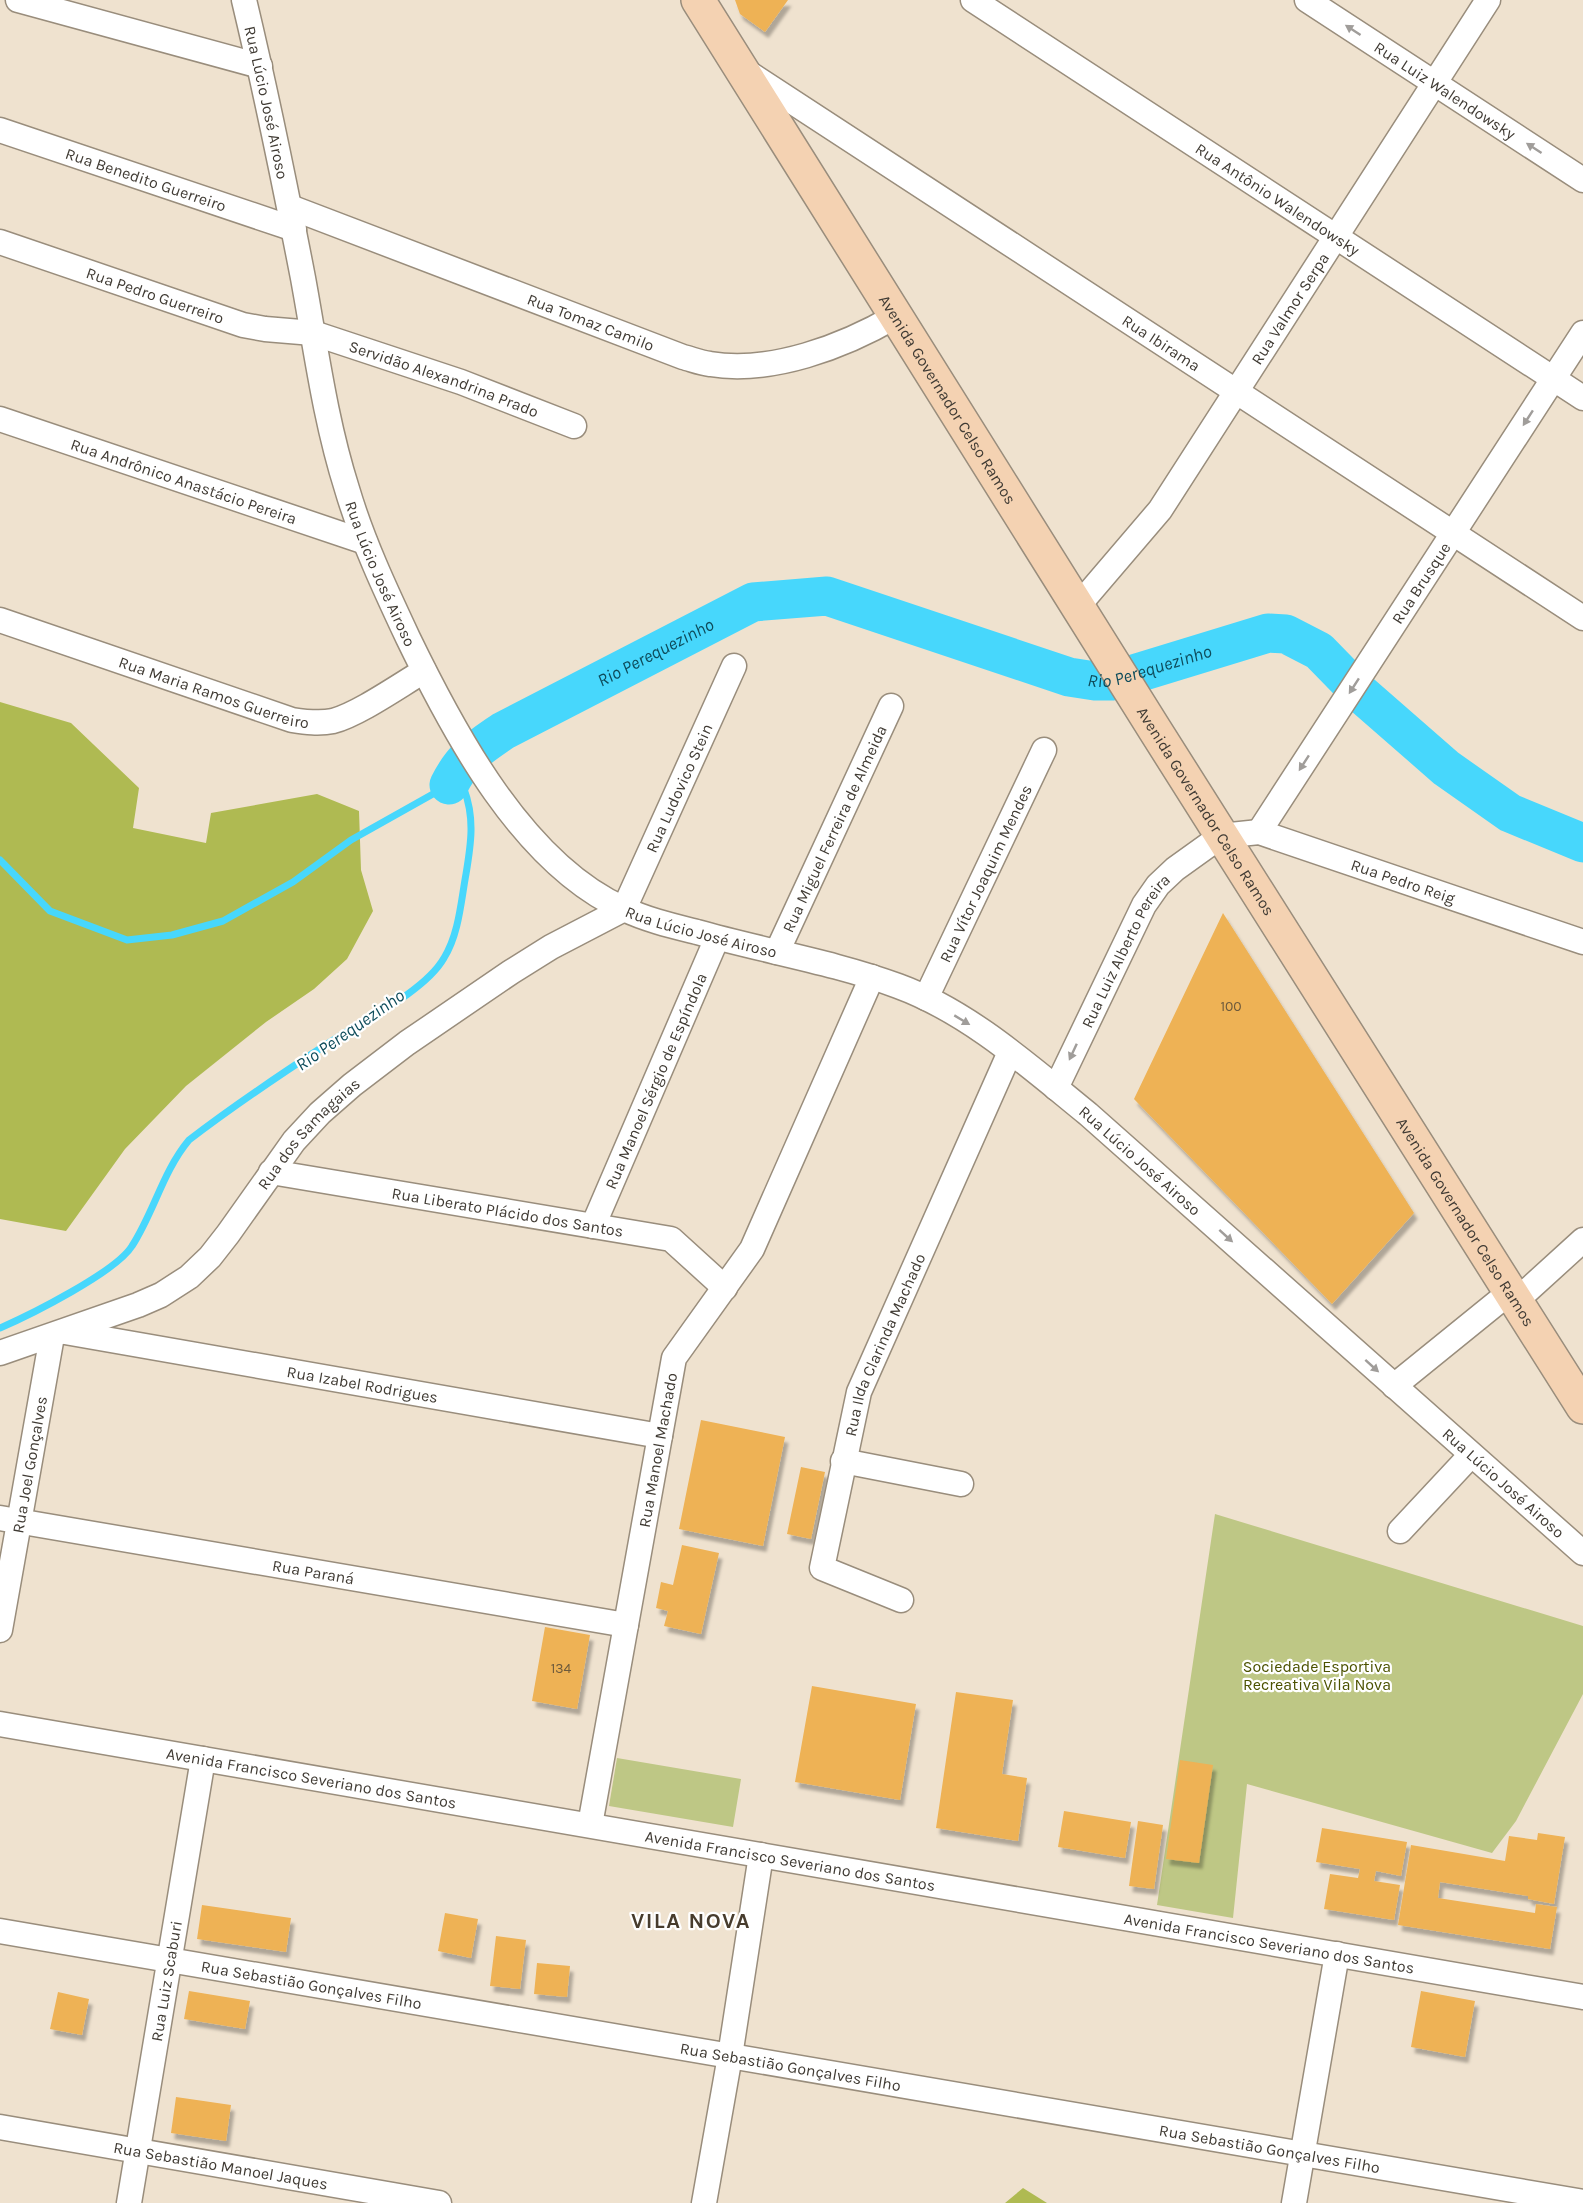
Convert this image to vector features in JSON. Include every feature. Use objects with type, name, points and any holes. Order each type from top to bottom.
[{"type":"main road","name":"Avenida Governador Celso Ramos","points":[[698,0],[1221,836],[1583,1407]]},
{"type":"street","points":[[18,0],[260,66]]},
{"type":"street","name":"Rua Lúcio José Airoso","points":[[244,0],[292,218],[336,450],[346,488],[365,542],[424,671],[479,771],[514,815],[549,855],[594,892],[624,909],[666,924],[717,938],[872,977],[926,998],[971,1025],[1056,1088],[1583,1553]]},
{"type":"street","name":"Rua Antônio Walendowsky","points":[[973,0],[1583,398]]},
{"type":"street","name":"Rua Luiz Walendowsky","points":[[1308,0],[1583,180]]},
{"type":"street","name":"Rua Valmor Serpa","points":[[1078,606],[1160,510],[1488,0]]},
{"type":"street","name":"Rua Ibirama","points":[[740,67],[1583,618]]},
{"type":"street","name":"Rua Benedito Guerreiro","points":[[0,130],[292,218]]},
{"type":"street","name":"Rua Tomaz Camilo","points":[[292,218],[682,357],[709,364],[736,366],[802,357],[828,348],[896,316]]},
{"type":"street","name":"Rua Pedro Guerreiro","points":[[0,242],[243,325],[313,333]]},
{"type":"street","name":"Servidão Alexandrina Prado","points":[[313,333],[461,382],[574,426]]},
{"type":"street","name":"Rua Brusque","points":[[1259,832],[1583,333]]},
{"type":"street","name":"Rua Andrônico Anastácio Pereira","points":[[0,419],[365,542]]},
{"type":"street","name":"Rua Maria Ramos Guerreiro","points":[[0,620],[292,720],[311,723],[334,721],[354,712],[424,671]]},
{"type":"street","name":"Rua Ludovico Stein","points":[[624,909],[734,666]]},
{"type":"street","name":"Rua Miguel Ferreira de Almeida","points":[[777,952],[891,706]]},
{"type":"street","name":"Rua Vítor Joaquim Mendes","points":[[926,998],[1044,750]]},
{"type":"street","name":"Rua Pedro Reig","points":[[1221,836],[1259,832],[1583,942]]},
{"type":"street","name":"Rua Luiz Alberto Pereira","points":[[1056,1088],[1144,904],[1167,877],[1221,836]]},
{"type":"street","name":"Rua dos Samagaias","points":[[0,1353],[138,1305],[161,1295],[189,1277],[210,1257],[228,1234],[294,1141],[320,1113],[352,1085],[407,1043],[511,972],[551,947],[624,909]]},
{"type":"street","name":"Rua Manoel Sérgio de Espíndola","points":[[593,1226],[717,938]]},
{"type":"street","name":"Rua Manoel Machado","points":[[590,1825],[674,1358],[752,1249],[872,977]]},
{"type":"street","name":"Rua Ilda Clarinda Machado","points":[[901,1600],[822,1568],[843,1461],[859,1392],[1010,1052]]},
{"type":"street","name":"Rua Liberato Plácido dos Santos","points":[[271,1172],[671,1239],[724,1288]]},
{"type":"street","points":[[1394,1386],[1583,1240]]},
{"type":"street","name":"Rua Izabel Rodrigues","points":[[58,1334],[660,1436]]},
{"type":"street","name":"Rua Joel Gonçalves","points":[[0,1630],[10,1520],[58,1334]]},
{"type":"street","points":[[1400,1531],[1471,1455]]},
{"type":"street","points":[[843,1461],[961,1484]]},
{"type":"street","name":"Rua Paraná","points":[[10,1520],[626,1625]]},
{"type":"street","name":"Avenida Francisco Severiano dos Santos","points":[[0,1724],[1583,1996]]},
{"type":"street","name":"Rua Luiz Scaburi","points":[[129,2203],[203,1759]]},
{"type":"street","points":[[704,2203],[730,2056],[760,1854]]},
{"type":"street","name":"Rua Sebastião Gonçalves Filho","points":[[0,1931],[1583,2202]]},
{"type":"street","points":[[1294,2203],[1337,1954]]},
{"type":"street","name":"Rua Sebastião Manoel Jaques","points":[[0,2127],[439,2203]]},
{"type":"green space","points":[[0,702],[71,723],[139,788],[133,828],[206,843],[211,813],[317,794],[359,811],[361,870],[373,911],[347,959],[314,989],[266,1022],[186,1086],[125,1149],[66,1231],[0,1219]]},
{"type":"green space","name":"Sociedade Esportiva Recreativa Vila Nova","points":[[1215,1514],[1583,1626],[1583,1694],[1516,1821],[1492,1853],[1247,1784],[1233,1918],[1157,1905]]},
{"type":"green space","points":[[617,1758],[741,1779],[733,1827],[609,1806]]},
{"type":"green space","points":[[1023,2188],[1047,2203],[1005,2203]]},
{"type":"building","points":[[735,0],[788,0],[765,32],[740,14]]},
{"type":"building","points":[[1223,913],[1414,1213],[1332,1304],[1134,1099]]},
{"type":"building","points":[[701,1420],[785,1437],[763,1546],[679,1529]]},
{"type":"building","points":[[801,1467],[825,1472],[811,1539],[787,1534]]},
{"type":"building","points":[[682,1545],[719,1553],[701,1634],[664,1626],[668,1611],[656,1608],[661,1582],[673,1585]]},
{"type":"building","points":[[545,1627],[590,1635],[577,1709],[532,1701]]},
{"type":"building","points":[[812,1686],[916,1704],[900,1800],[795,1782]]},
{"type":"building","points":[[956,1692],[1013,1700],[1002,1774],[1027,1778],[1018,1841],[936,1828]]},
{"type":"building","points":[[1180,1760],[1213,1765],[1199,1863],[1166,1859]]},
{"type":"building","points":[[1064,1811],[1131,1822],[1125,1858],[1058,1847]]},
{"type":"building","points":[[1138,1821],[1163,1825],[1154,1889],[1129,1886]]},
{"type":"building","points":[[1322,1828],[1407,1842],[1401,1876],[1376,1871],[1374,1881],[1400,1885],[1394,1920],[1324,1909],[1330,1874],[1358,1878],[1360,1869],[1316,1862]]},
{"type":"building","points":[[1538,1833],[1565,1837],[1554,1904],[1528,1899],[1528,1896],[1440,1882],[1438,1898],[1535,1913],[1536,1904],[1557,1907],[1550,1949],[1398,1925],[1411,1845],[1505,1861],[1509,1836],[1537,1840]]},
{"type":"building","points":[[202,1905],[291,1918],[286,1952],[197,1939]]},
{"type":"building","points":[[445,1913],[478,1919],[471,1958],[438,1951]]},
{"type":"building","points":[[496,1936],[526,1940],[520,1989],[490,1986]]},
{"type":"building","points":[[537,1963],[570,1966],[567,1997],[534,1994]]},
{"type":"building","points":[[189,1991],[250,2001],[245,2029],[184,2019]]},
{"type":"building","points":[[1421,1991],[1475,2001],[1465,2057],[1411,2047]]},
{"type":"building","points":[[58,1992],[89,1999],[82,2035],[50,2029]]},
{"type":"building","points":[[176,2097],[231,2105],[226,2141],[171,2133]]},
{"type":"waterway","name":"Rio Perequezinho","points":[[449,785],[465,760],[503,731],[753,602],[827,596],[1069,677],[1095,681],[1111,681],[1268,633],[1286,634],[1319,651],[1359,692],[1446,768],[1510,813],[1583,843]]},
{"type":"waterway","name":"Rio Perequezinho","points":[[0,860],[50,911],[127,940],[172,935],[223,921],[293,882],[351,840],[449,785],[464,789],[470,810],[471,831],[461,906],[449,949],[434,971],[406,995],[290,1069],[189,1140],[165,1178],[140,1233],[123,1256],[109,1268],[71,1292],[0,1328]]},
{"type":"district","name":"VILA NOVA","points":[[691,1920]]}]
